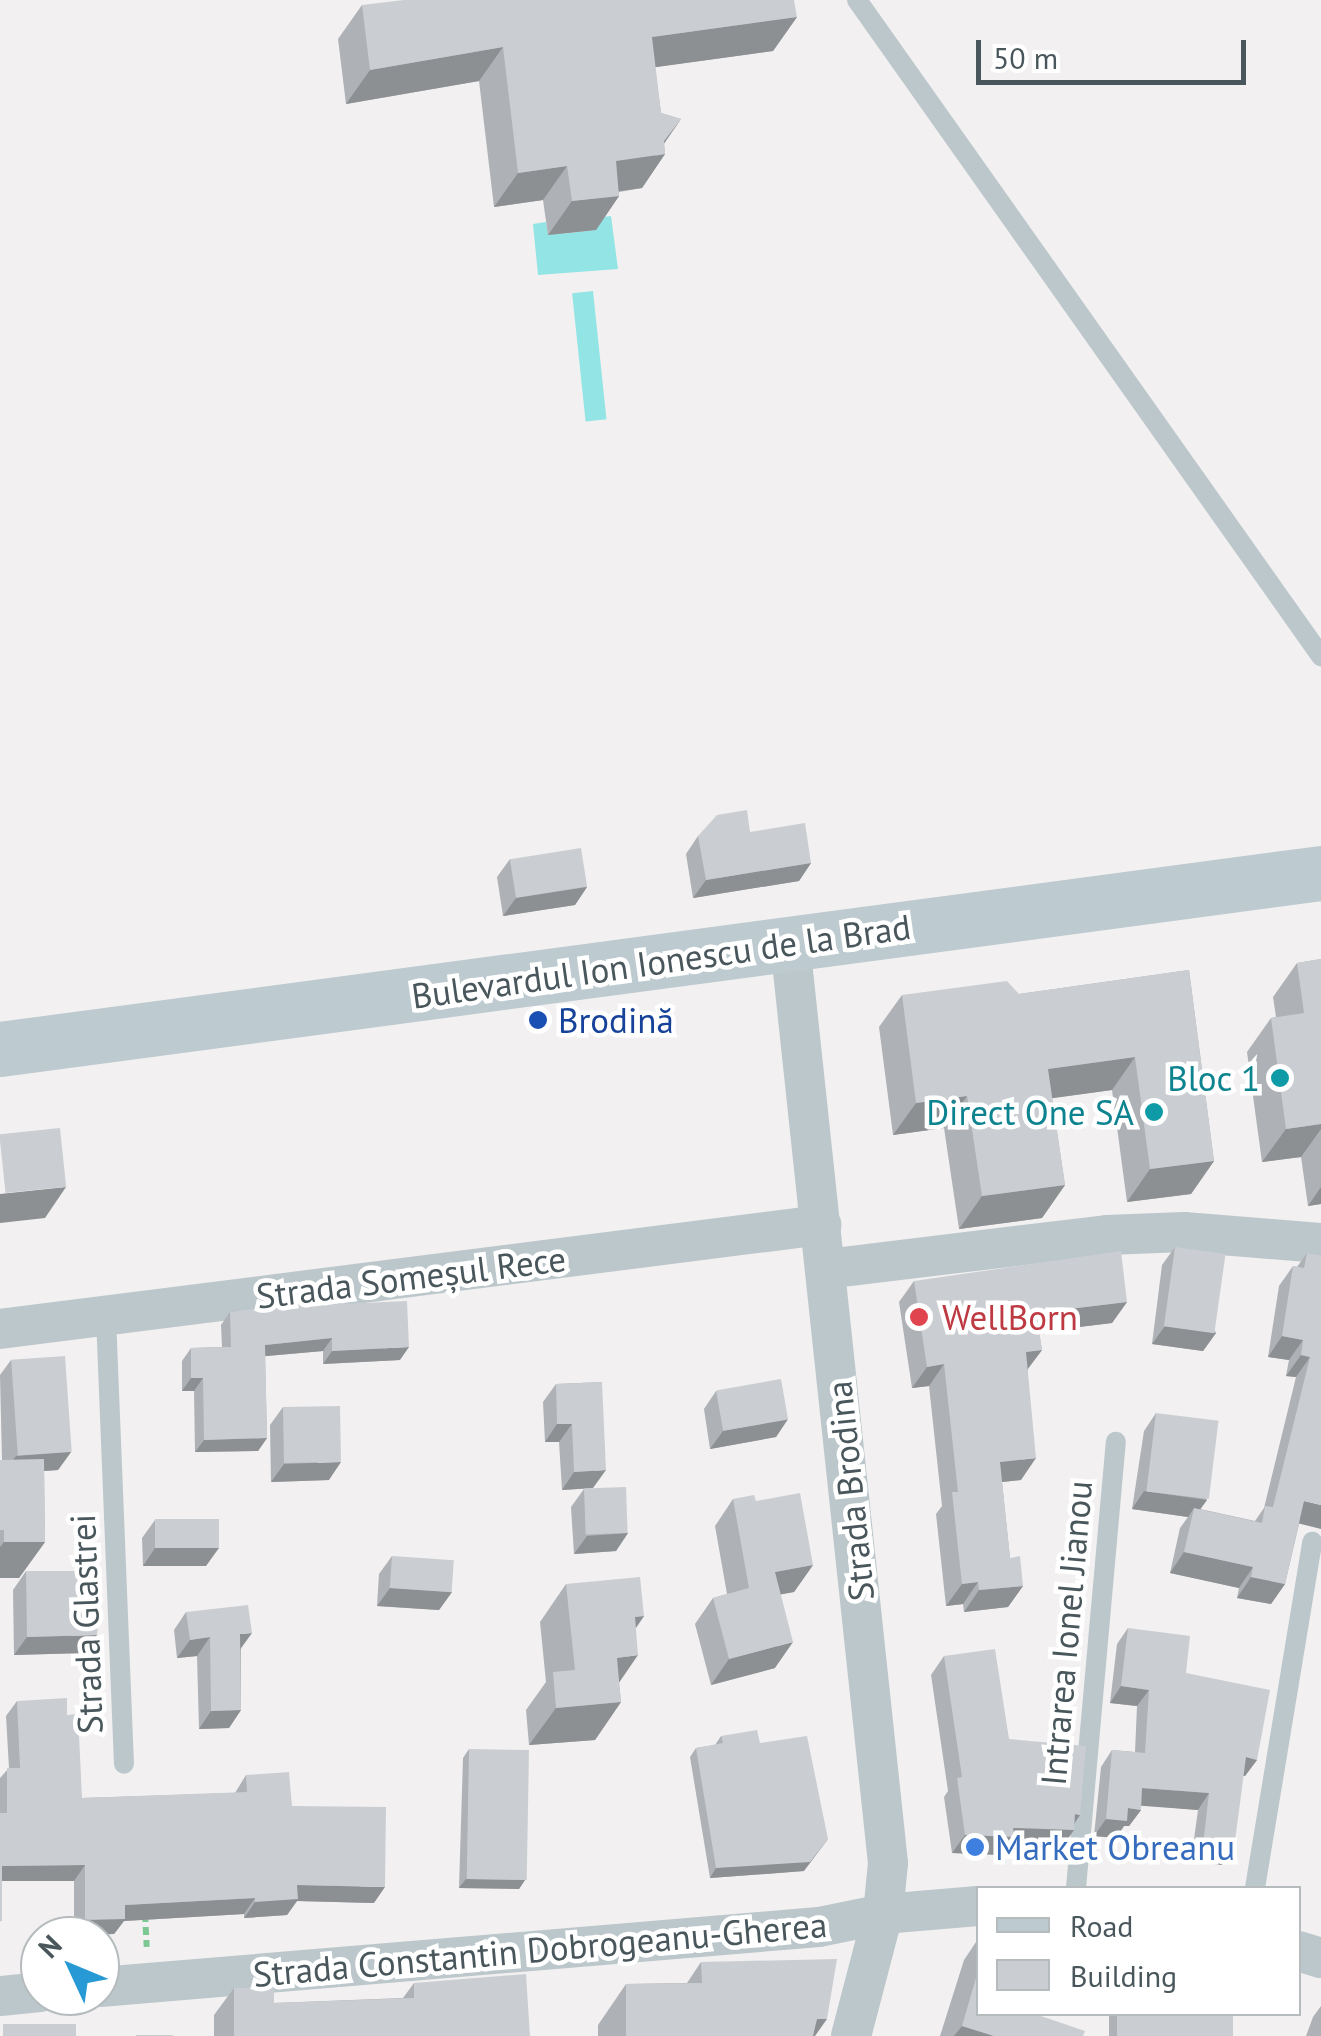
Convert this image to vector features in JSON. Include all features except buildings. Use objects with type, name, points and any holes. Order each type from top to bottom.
[{"type":"main road","name":"Bulevardul Ion Ionescu de la Brad","points":[[0,1049],[1321,873]]},
{"type":"street","name":"Strada Brodina","points":[[790,943],[888,1863],[883,1914],[851,2036]]},
{"type":"street","name":"Strada Someșul Rece","points":[[0,1329],[821,1225]]},
{"type":"street","points":[[826,1269],[1107,1235],[1184,1232],[1321,1243]]},
{"type":"street","name":"Strada Constantin Dobrogeanu-Gherea","points":[[120,1985],[819,1927],[883,1914],[976,1906]]},
{"type":"lane","points":[[857,0],[1321,656]]},
{"type":"lane","name":"Strada Glastrei","points":[[106,1317],[124,1764]]},
{"type":"lane","name":"Intrarea Ionel Jianou","points":[[1076,1886],[1116,1442]]},
{"type":"lane","points":[[1255,1886],[1312,1542]]},
{"type":"path","points":[[144,1902],[149,1983]]},
{"type":"water","points":[[611,216],[618,269],[538,275],[533,224],[546,222],[548,234],[569,233],[595,230],[595,218]]},
{"type":"water","points":[[593,291],[606,419],[586,421],[572,293]]},
{"type":"place","name":"Brodină","points":[[538,1020]]},
{"type":"place","name":"Bloc 1","points":[[1280,1078]]},
{"type":"place","name":"Direct One SA","points":[[1154,1112]]},
{"type":"place","name":"WellBorn","points":[[919,1317]]},
{"type":"place","name":"Market Obreanu","points":[[975,1847]]}]
